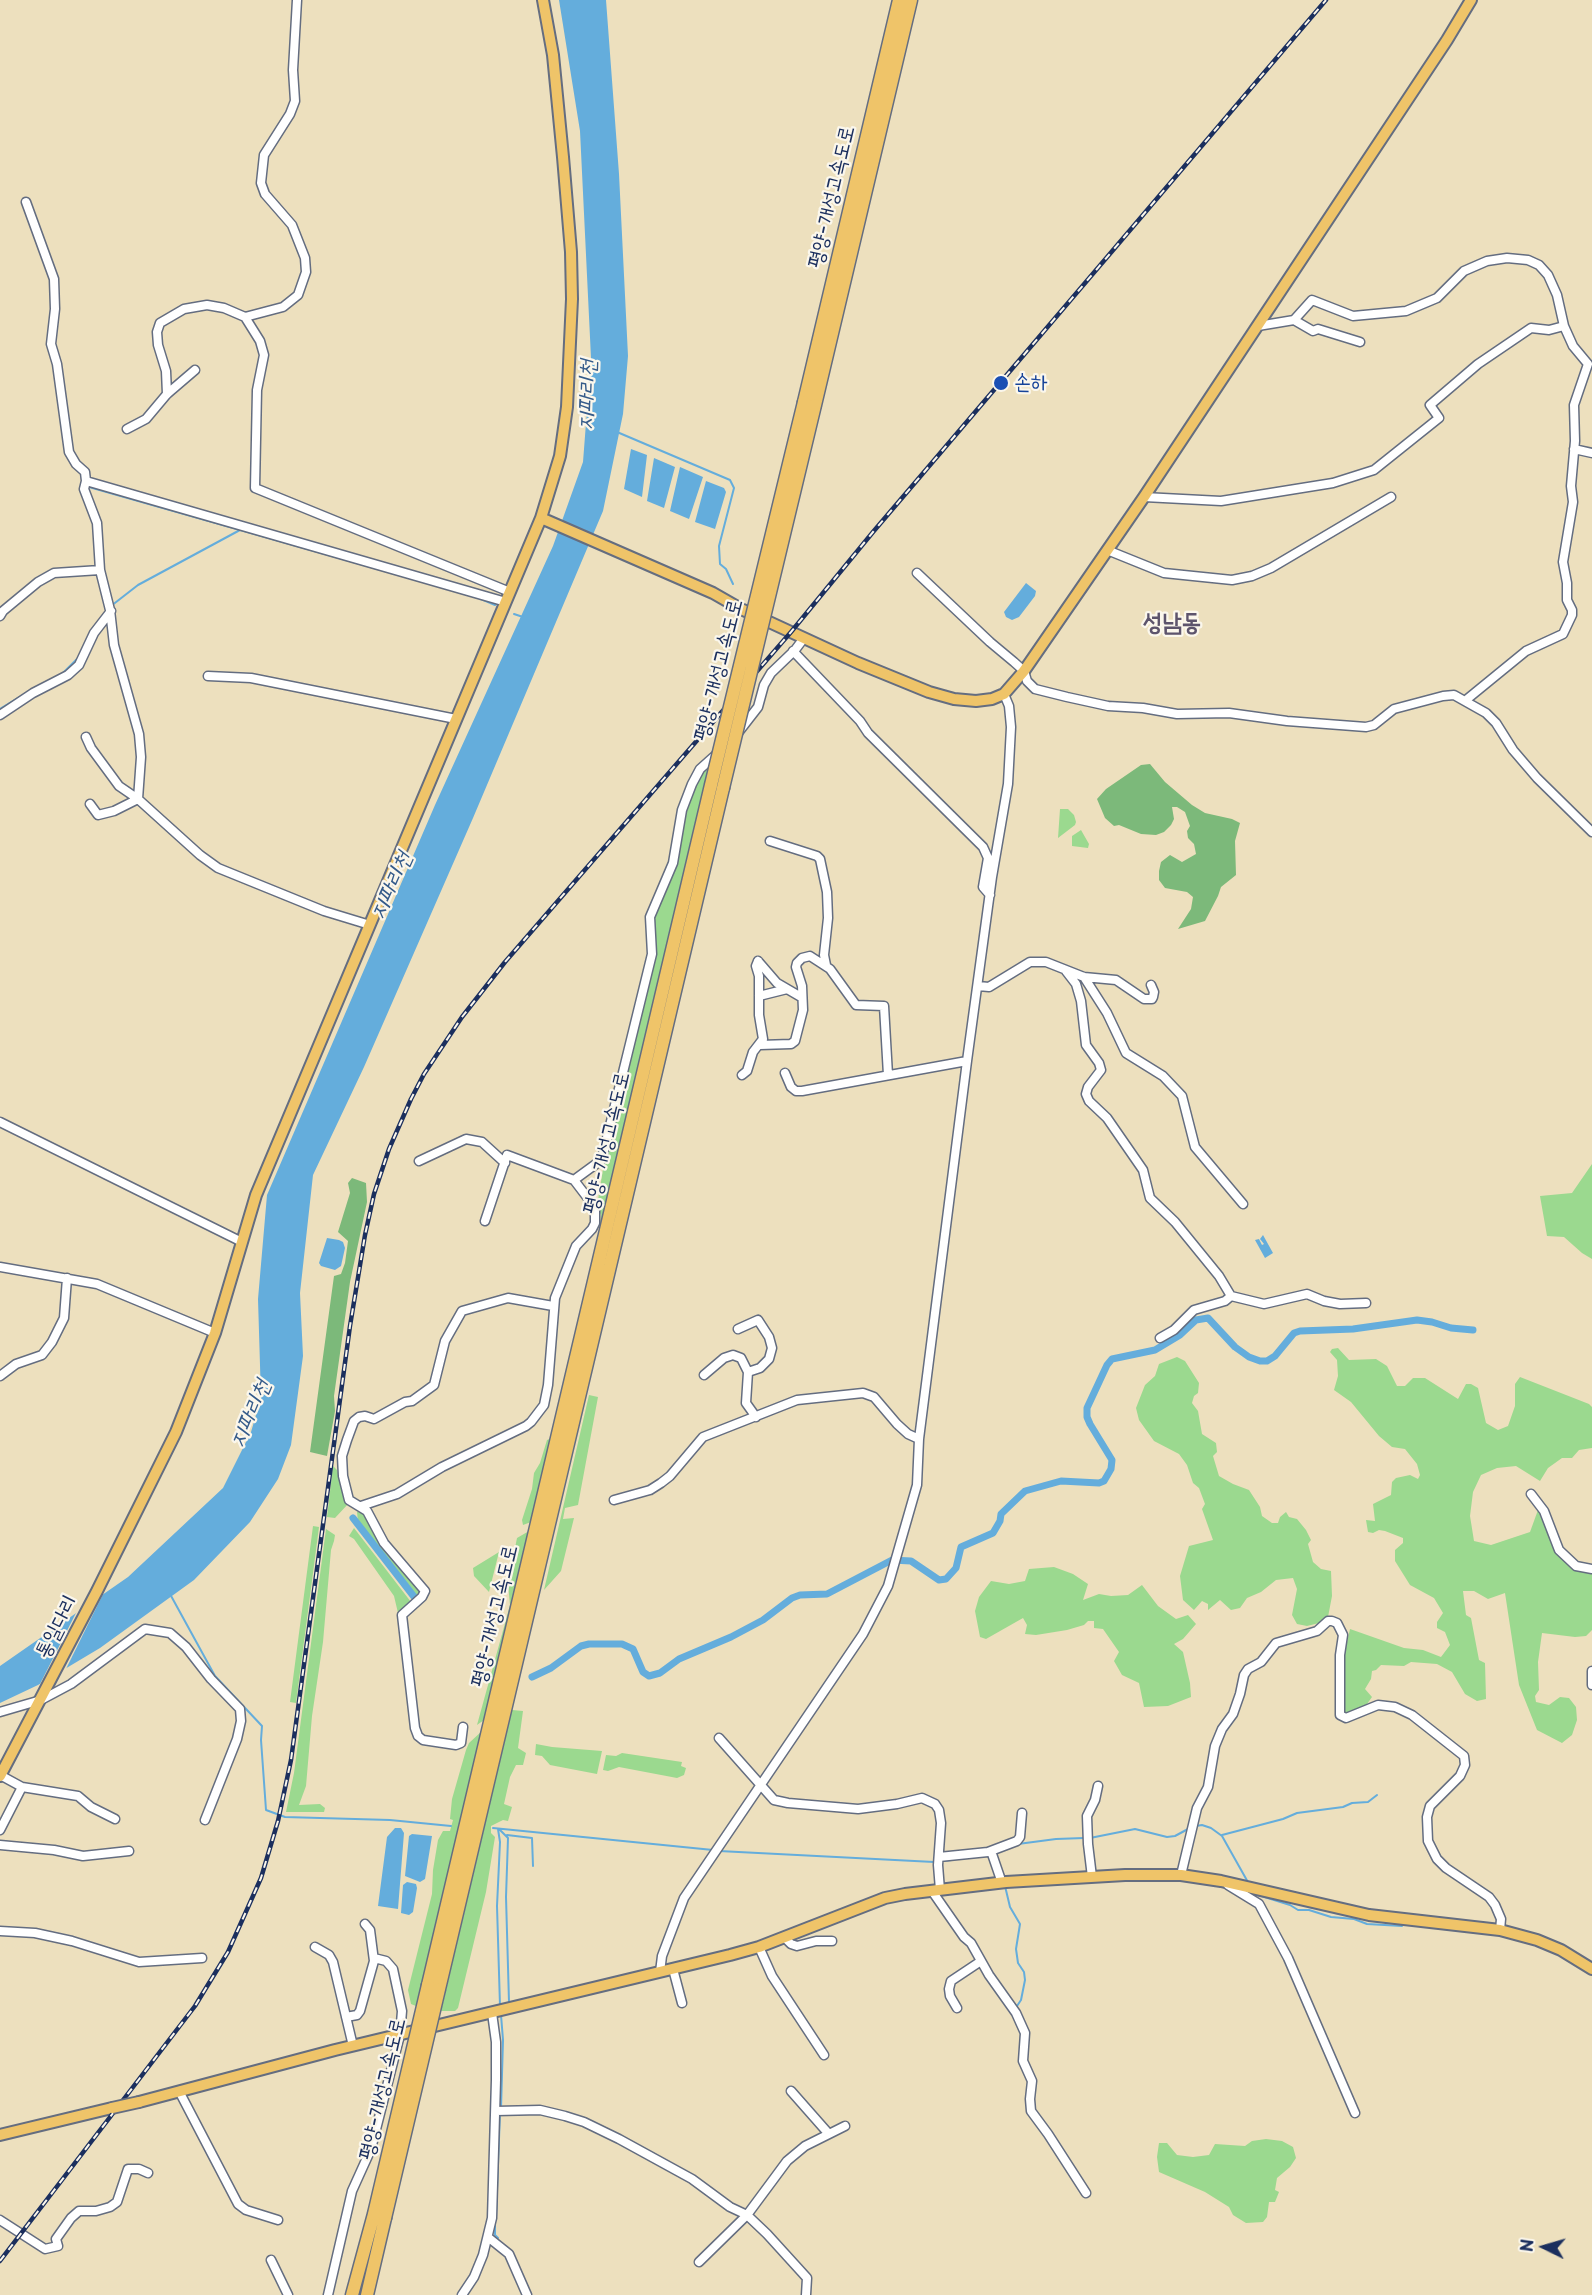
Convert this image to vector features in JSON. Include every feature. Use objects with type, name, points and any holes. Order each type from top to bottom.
[{"type":"highway","name":"평양-개성고속도로","points":[[809,403],[899,0]]},
{"type":"highway","name":"평양-개성고속도로","points":[[366,2295],[379,2216],[717,786],[809,403],[911,0]]},
{"type":"highway","name":"평양-개성고속도로","points":[[352,2295],[379,2216]]},
{"type":"main road","name":"통일다리","points":[[0,1775],[97,1591],[176,1432],[215,1333],[256,1195],[541,518],[560,456],[567,407],[572,299],[571,252],[553,55],[543,0]]},
{"type":"main road","points":[[541,518],[713,593],[741,609],[858,663],[954,699],[976,701],[992,699],[1004,694],[1024,671],[1144,497],[1441,50],[1471,0]]},
{"type":"main road","points":[[0,2135],[759,1947],[885,1898],[906,1893],[1004,1882],[1092,1876],[1181,1875],[1221,1881],[1368,1915],[1500,1930],[1537,1940],[1561,1950],[1592,1969]]},
{"type":"street","points":[[245,317],[283,307],[298,295],[306,272],[305,258],[292,225],[265,194],[261,183],[264,155],[290,114],[295,101],[293,70],[297,0]]},
{"type":"street","points":[[26,202],[54,279],[55,309],[51,344],[57,364],[69,452],[76,464],[85,472],[84,489],[97,522],[100,570],[110,608],[114,645],[139,734],[141,758],[138,799]]},
{"type":"street","points":[[1258,326],[1294,320],[1312,300],[1353,316],[1406,311],[1437,298],[1464,271],[1487,261],[1507,258],[1528,260],[1539,265],[1548,275],[1557,295],[1564,326],[1573,346],[1588,364],[1574,405],[1571,486],[1573,502],[1563,562],[1567,600],[1572,610],[1568,626],[1558,638],[1526,651],[1466,700]]},
{"type":"street","points":[[167,394],[166,370],[158,345],[157,332],[160,323],[184,309],[201,305],[224,308],[245,317],[260,341],[264,355],[257,390],[255,488],[508,597]]},
{"type":"street","points":[[1294,320],[1313,331],[1317,329],[1360,342]]},
{"type":"street","points":[[1144,497],[1221,501],[1332,483],[1374,470],[1439,418],[1430,405],[1478,364],[1531,328],[1549,330],[1564,326]]},
{"type":"street","points":[[127,429],[146,420],[167,394],[195,370]]},
{"type":"street","points":[[1574,449],[1592,453]]},
{"type":"street","points":[[86,481],[508,597]]},
{"type":"street","points":[[1107,550],[1164,573],[1232,580],[1252,576],[1271,568],[1391,497]]},
{"type":"street","points":[[0,616],[38,582],[54,573],[100,570]]},
{"type":"street","points":[[917,573],[1024,671],[1027,681],[1035,689],[1046,692],[1108,706],[1143,708],[1190,715],[1209,712],[1229,713],[1287,721],[1366,727],[1374,725],[1394,710],[1454,695],[1466,700],[1496,723],[1513,750],[1537,778],[1592,832]]},
{"type":"street","points":[[0,715],[33,693],[68,675],[79,665],[94,633],[110,608]]},
{"type":"street","points":[[574,1180],[600,1161],[603,1154],[652,954],[650,917],[673,863],[682,810],[692,784],[700,769],[744,728],[758,707],[764,685],[771,673],[804,638]]},
{"type":"street","points":[[793,651],[860,721],[868,733],[983,848],[988,858],[983,887],[990,895]]},
{"type":"street","points":[[208,676],[251,678],[456,719]]},
{"type":"street","points":[[660,1972],[662,1956],[684,1898],[863,1634],[888,1586],[917,1485],[919,1439],[967,1061],[1008,784],[1011,727],[1009,706],[1004,694]]},
{"type":"street","points":[[86,737],[91,748],[119,786],[138,799],[200,855],[218,868],[324,911],[370,926]]},
{"type":"street","points":[[90,804],[98,815],[114,811],[138,799]]},
{"type":"street","points":[[770,841],[798,849],[820,859],[827,892],[825,965]]},
{"type":"street","points":[[760,1045],[791,1044],[795,1041],[803,1010],[802,986],[796,967],[797,963],[810,956],[825,965],[856,1005],[884,1006],[888,1075]]},
{"type":"street","points":[[742,1075],[747,1071],[753,1052],[760,1045],[763,1034],[759,1015],[759,976],[756,966],[758,961],[777,983],[801,997]]},
{"type":"street","points":[[978,986],[988,987],[1030,962],[1046,962],[1084,977],[1116,980],[1144,999],[1152,999],[1154,992],[1151,985]]},
{"type":"street","points":[[1066,971],[1076,984],[1081,1001],[1086,1045],[1099,1063],[1101,1070],[1088,1087],[1086,1094],[1089,1101],[1107,1118],[1143,1170],[1150,1198],[1175,1222],[1231,1296],[1264,1304],[1307,1294],[1340,1304],[1366,1303]]},
{"type":"street","points":[[1084,977],[1107,1013],[1126,1053],[1163,1076],[1182,1096],[1195,1147],[1243,1204]]},
{"type":"street","points":[[759,996],[787,989]]},
{"type":"street","points":[[785,1073],[791,1087],[796,1091],[967,1061]]},
{"type":"street","points":[[0,1122],[242,1242]]},
{"type":"street","points":[[419,1161],[466,1139],[482,1142],[505,1162]]},
{"type":"street","points":[[361,1506],[397,1494],[442,1467],[531,1422],[544,1405],[548,1385],[553,1306],[576,1246],[586,1238],[595,1223],[594,1211],[590,1201],[574,1180],[507,1155],[485,1221]]},
{"type":"street","points":[[0,1267],[98,1284],[215,1333]]},
{"type":"street","points":[[0,1376],[16,1364],[42,1355],[52,1342],[64,1318],[67,1278]]},
{"type":"street","points":[[1160,1338],[1174,1330],[1194,1310],[1225,1301],[1231,1296]]},
{"type":"street","points":[[463,1727],[461,1743],[456,1745],[423,1740],[418,1736],[415,1728],[402,1615],[422,1597],[425,1591],[384,1543],[370,1516],[361,1506],[349,1500],[343,1476],[342,1456],[354,1421],[358,1417],[365,1416],[374,1419],[405,1402],[412,1401],[434,1385],[445,1341],[462,1311],[508,1298],[553,1306]]},
{"type":"street","points":[[738,1329],[758,1320],[769,1337],[772,1348],[769,1359],[759,1368],[748,1372]]},
{"type":"street","points":[[704,1375],[724,1358],[733,1355],[741,1358],[748,1372],[746,1403],[756,1417]]},
{"type":"street","points":[[614,1500],[650,1490],[661,1483],[670,1476],[703,1437],[797,1400],[863,1393],[874,1398],[908,1434],[919,1439]]},
{"type":"street","points":[[1531,1494],[1544,1510],[1559,1550],[1576,1566],[1592,1569]]},
{"type":"street","points":[[1181,1875],[1197,1808],[1208,1787],[1215,1746],[1222,1729],[1233,1714],[1244,1674],[1248,1669],[1262,1662],[1276,1643],[1317,1631],[1328,1621],[1337,1623],[1343,1635],[1340,1655],[1339,1711],[1342,1717],[1352,1716],[1378,1705],[1395,1707],[1412,1715],[1464,1756],[1465,1765],[1460,1776],[1430,1806],[1427,1817],[1428,1841],[1437,1859],[1446,1868],[1489,1897],[1501,1919],[1500,1930]]},
{"type":"street","points":[[0,1712],[41,1700],[71,1684],[145,1629],[170,1633],[186,1647],[211,1679],[240,1709],[241,1721],[237,1739],[205,1820]]},
{"type":"street","points":[[1592,1671],[1592,1685]]},
{"type":"street","points":[[719,1738],[774,1800],[840,1808],[873,1808],[922,1798],[936,1804],[941,1823],[937,1891],[1014,2011],[1025,2033],[1023,2061],[1032,2080],[1031,2111],[1086,2193]]},
{"type":"street","points":[[0,1775],[22,1787],[78,1796],[91,1807],[115,1819]]},
{"type":"street","points":[[1092,1876],[1087,1816],[1095,1800],[1098,1786]]},
{"type":"street","points":[[0,1830],[22,1787]]},
{"type":"street","points":[[939,1861],[991,1851],[1017,1842],[1020,1837],[1022,1813]]},
{"type":"street","points":[[0,1845],[54,1850],[83,1856],[129,1851]]},
{"type":"street","points":[[991,1851],[1004,1882]]},
{"type":"street","points":[[1221,1881],[1259,1904],[1288,1958],[1355,2113]]},
{"type":"street","points":[[346,2017],[360,2011],[374,1958],[370,1930],[364,1924]]},
{"type":"street","points":[[0,1931],[35,1933],[72,1941],[139,1962],[202,1958]]},
{"type":"street","points":[[784,1937],[797,1946],[816,1941],[832,1941]]},
{"type":"street","points":[[315,1947],[329,1955],[333,1962],[353,2046]]},
{"type":"street","points":[[759,1947],[772,1976],[824,2055]]},
{"type":"street","points":[[328,2295],[352,2191],[371,2149],[400,2035],[402,2011],[393,1969],[386,1961],[374,1958]]},
{"type":"street","points":[[957,2008],[950,1996],[951,1981],[981,1961]]},
{"type":"street","points":[[674,1969],[682,2003]]},
{"type":"street","points":[[462,2295],[474,2277],[489,2238],[499,2111],[496,2042],[498,2012]]},
{"type":"street","points":[[179,2091],[238,2204],[246,2210],[278,2220]]},
{"type":"street","points":[[791,2091],[828,2133]]},
{"type":"street","points":[[499,2111],[547,2111],[584,2122],[678,2170],[730,2207],[747,2215],[807,2278],[806,2295]]},
{"type":"street","points":[[699,2262],[747,2215],[787,2161],[805,2146],[845,2126]]},
{"type":"street","points":[[0,2220],[45,2249],[58,2246],[56,2239],[70,2218],[79,2211],[96,2211],[110,2207],[117,2202],[128,2169],[139,2169],[148,2173]]},
{"type":"street","points":[[489,2238],[509,2254],[527,2295]]},
{"type":"street","points":[[271,2260],[288,2295]]},
{"type":"green space","points":[[1150,764],[1165,782],[1192,805],[1205,813],[1240,823],[1235,841],[1236,875],[1221,887],[1205,921],[1178,929],[1191,909],[1193,897],[1187,892],[1165,888],[1159,880],[1159,871],[1161,862],[1170,855],[1182,862],[1196,854],[1194,844],[1188,838],[1187,831],[1190,826],[1185,812],[1172,807],[1174,819],[1164,832],[1156,835],[1141,834],[1119,825],[1114,826],[1105,818],[1097,799],[1106,789],[1141,765]]},
{"type":"green space","points":[[709,767],[604,1225],[600,1225],[601,1215],[597,1206],[605,1157],[646,992],[653,914],[677,859],[683,815],[702,770]]},
{"type":"green space","points":[[1060,809],[1068,809],[1074,815],[1076,822],[1058,838]]},
{"type":"green space","points":[[1081,830],[1089,844],[1088,848],[1072,846],[1072,836]]},
{"type":"green space","points":[[1592,1164],[1592,1259],[1564,1237],[1547,1236],[1540,1196],[1572,1193]]},
{"type":"green space","points":[[352,1178],[366,1183],[367,1202],[350,1282],[334,1396],[335,1411],[327,1456],[310,1452],[334,1276],[341,1274],[345,1263],[348,1241],[338,1232],[350,1193],[348,1183]]},
{"type":"green space","points":[[1338,1348],[1349,1360],[1376,1359],[1387,1366],[1397,1386],[1405,1386],[1413,1378],[1425,1378],[1458,1399],[1466,1384],[1471,1384],[1478,1388],[1486,1423],[1498,1430],[1508,1426],[1515,1406],[1515,1384],[1520,1377],[1592,1407],[1592,1448],[1579,1450],[1572,1458],[1562,1458],[1548,1468],[1540,1481],[1516,1466],[1497,1468],[1481,1475],[1473,1492],[1470,1516],[1474,1541],[1491,1545],[1530,1532],[1538,1510],[1558,1555],[1572,1569],[1592,1573],[1592,1630],[1586,1636],[1575,1637],[1542,1633],[1538,1662],[1539,1690],[1535,1696],[1536,1702],[1549,1705],[1560,1697],[1569,1698],[1576,1707],[1577,1720],[1572,1735],[1562,1743],[1537,1730],[1519,1685],[1505,1593],[1488,1599],[1474,1591],[1463,1591],[1466,1615],[1471,1618],[1479,1660],[1485,1663],[1486,1699],[1477,1701],[1465,1694],[1452,1672],[1437,1664],[1411,1662],[1404,1666],[1381,1665],[1372,1671],[1371,1679],[1365,1689],[1372,1697],[1367,1704],[1348,1714],[1344,1711],[1344,1656],[1350,1629],[1404,1648],[1423,1650],[1441,1657],[1450,1645],[1445,1632],[1437,1628],[1437,1622],[1443,1613],[1434,1598],[1410,1585],[1395,1561],[1395,1550],[1403,1543],[1403,1538],[1385,1531],[1368,1532],[1366,1520],[1375,1521],[1373,1504],[1391,1495],[1392,1482],[1396,1478],[1410,1475],[1418,1479],[1420,1475],[1417,1464],[1405,1449],[1392,1447],[1379,1436],[1351,1402],[1334,1390],[1338,1376],[1337,1360],[1330,1352]]},
{"type":"green space","points":[[1177,1357],[1185,1361],[1199,1383],[1198,1393],[1194,1396],[1192,1403],[1198,1411],[1202,1434],[1216,1443],[1217,1452],[1213,1456],[1219,1476],[1249,1490],[1260,1507],[1262,1516],[1272,1523],[1278,1523],[1280,1517],[1286,1512],[1289,1517],[1297,1519],[1311,1540],[1308,1544],[1313,1562],[1321,1569],[1331,1571],[1332,1596],[1328,1617],[1319,1623],[1307,1626],[1297,1624],[1292,1615],[1297,1589],[1293,1578],[1276,1580],[1261,1592],[1247,1598],[1240,1608],[1231,1610],[1220,1600],[1208,1610],[1208,1604],[1202,1601],[1194,1610],[1183,1600],[1180,1576],[1189,1546],[1213,1540],[1202,1509],[1205,1504],[1199,1488],[1193,1483],[1187,1465],[1179,1454],[1154,1441],[1139,1420],[1136,1408],[1145,1385],[1155,1376],[1159,1364]]},
{"type":"green space","points":[[589,1395],[598,1397],[578,1505],[565,1508],[563,1519],[574,1518],[561,1571],[544,1590]]},
{"type":"green space","points":[[554,1437],[531,1522],[523,1525],[522,1520],[532,1489],[534,1473],[540,1463],[547,1440]]},
{"type":"green space","points":[[333,1466],[337,1470],[349,1503],[335,1518],[327,1517]]},
{"type":"green space","points":[[357,1512],[363,1512],[422,1593],[418,1597],[358,1522]]},
{"type":"green space","points":[[313,1526],[319,1527],[296,1703],[290,1702]]},
{"type":"green space","points":[[354,1528],[411,1602],[398,1613],[394,1596],[354,1539],[349,1536]]},
{"type":"green space","points":[[326,1529],[335,1535],[331,1550],[306,1786],[299,1805],[320,1804],[325,1808],[324,1812],[286,1812],[294,1773]]},
{"type":"green space","points":[[529,1531],[484,1720],[477,1725],[510,1605],[508,1583],[517,1538]]},
{"type":"green space","points":[[499,1552],[489,1592],[474,1576],[473,1568]]},
{"type":"green space","points":[[1054,1567],[1073,1574],[1088,1584],[1083,1600],[1099,1594],[1128,1595],[1142,1585],[1158,1606],[1176,1619],[1188,1615],[1196,1624],[1183,1639],[1174,1644],[1183,1652],[1191,1697],[1168,1706],[1144,1707],[1139,1683],[1122,1675],[1114,1661],[1119,1652],[1103,1629],[1094,1628],[1094,1621],[1088,1621],[1084,1625],[1067,1630],[1036,1635],[1025,1634],[1027,1625],[1023,1618],[986,1639],[980,1637],[975,1611],[979,1597],[991,1581],[1009,1584],[1025,1581],[1029,1569]]},
{"type":"green space","points":[[512,1710],[523,1711],[518,1748],[526,1753],[523,1765],[516,1765],[510,1777],[504,1804],[512,1807],[508,1821],[503,1820],[491,1826],[491,1833],[495,1837],[486,1892],[458,2008],[455,2011],[441,2011]]},
{"type":"green space","points":[[482,1731],[416,2006],[411,2004],[408,1990],[432,1894],[438,1840],[443,1831],[450,1831],[453,1820],[450,1819],[452,1799],[466,1750],[469,1743]]},
{"type":"green space","points":[[536,1744],[602,1751],[597,1774],[550,1765],[542,1756],[535,1755]]},
{"type":"green space","points":[[622,1753],[682,1762],[681,1766],[686,1768],[684,1775],[677,1778],[619,1767],[608,1771],[603,1770],[606,1755],[616,1756]]},
{"type":"green space","points":[[1266,2139],[1282,2141],[1293,2147],[1296,2158],[1290,2167],[1277,2178],[1275,2190],[1279,2192],[1275,2202],[1269,2202],[1267,2217],[1263,2222],[1246,2223],[1233,2215],[1229,2207],[1205,2192],[1159,2172],[1157,2157],[1159,2143],[1167,2143],[1177,2155],[1193,2157],[1209,2155],[1215,2144],[1245,2146],[1252,2141]]},
{"type":"water","points":[[559,0],[606,0],[619,174],[628,356],[623,414],[603,511],[473,818],[364,1067],[313,1175],[300,1293],[303,1356],[291,1445],[278,1479],[250,1522],[194,1580],[100,1648],[38,1685],[0,1703],[0,1666],[128,1577],[223,1488],[251,1432],[261,1398],[258,1299],[267,1195],[435,805],[553,546],[583,462],[591,358],[580,131]]},
{"type":"water","points":[[631,449],[647,455],[642,497],[624,489]]},
{"type":"water","points":[[654,458],[675,467],[664,508],[647,501]]},
{"type":"water","points":[[680,467],[703,477],[689,519],[670,511]]},
{"type":"water","points":[[706,481],[724,488],[726,492],[715,529],[695,522]]},
{"type":"water","points":[[1026,583],[1036,591],[1035,596],[1019,617],[1012,620],[1006,617],[1004,612]]},
{"type":"water","points":[[1263,1235],[1273,1253],[1265,1258],[1255,1240],[1259,1239],[1262,1245],[1264,1244],[1260,1239]]},
{"type":"water","points":[[327,1238],[343,1242],[345,1248],[341,1266],[335,1270],[321,1266],[319,1263]]},
{"type":"water","points":[[395,1828],[401,1828],[404,1833],[398,1909],[378,1906],[387,1837]]},
{"type":"water","points":[[412,1834],[432,1836],[425,1879],[420,1882],[405,1876],[409,1836]]},
{"type":"water","points":[[407,1882],[416,1884],[417,1888],[413,1912],[409,1915],[401,1913],[403,1885]]},
{"type":"pier","points":[[104,1592],[65,1671],[40,1684],[78,1609]]},
{"type":"waterway","points":[[617,432],[730,480],[734,488],[719,546],[720,564],[726,569],[733,584]]},
{"type":"waterway","points":[[89,487],[395,574]]},
{"type":"waterway","points":[[111,606],[138,585],[240,530]]},
{"type":"waterway","points":[[481,599],[495,605]]},
{"type":"waterway","points":[[514,614],[523,617]]},
{"type":"waterway","points":[[62,674],[77,659]]},
{"type":"waterway","points":[[0,709],[31,690]]},
{"type":"waterway","points":[[532,1677],[551,1668],[581,1646],[589,1644],[622,1644],[633,1649],[643,1672],[649,1676],[660,1673],[679,1659],[731,1637],[763,1620],[792,1598],[800,1595],[827,1594],[892,1560],[911,1561],[939,1580],[946,1579],[956,1568],[961,1547],[993,1533],[1001,1514],[1025,1491],[1061,1481],[1099,1483],[1104,1481],[1111,1469],[1112,1460],[1090,1424],[1087,1408],[1107,1365],[1112,1359],[1155,1350],[1180,1335],[1196,1320],[1208,1318],[1235,1347],[1249,1357],[1260,1361],[1267,1361],[1275,1356],[1294,1333],[1300,1331],[1353,1329],[1417,1320],[1451,1328],[1473,1330]]},
{"type":"waterway","points":[[353,1518],[415,1598]]},
{"type":"waterway","points":[[170,1594],[215,1676],[262,1726],[266,1810],[285,1817],[390,1820],[451,1826]]},
{"type":"waterway","points":[[1222,1835],[1283,1819],[1297,1813],[1368,1802],[1377,1795]]},
{"type":"waterway","points":[[1196,1826],[1211,1828],[1222,1836],[1249,1884]]},
{"type":"waterway","points":[[493,1828],[713,1850]]},
{"type":"waterway","points":[[498,1829],[500,1842],[497,1906],[500,2006]]},
{"type":"waterway","points":[[1090,1838],[1135,1829],[1167,1837],[1175,1836],[1188,1829]]},
{"type":"waterway","points":[[500,1830],[508,1838],[506,1897],[509,2002]]},
{"type":"waterway","points":[[507,1835],[532,1838],[533,1866]]},
{"type":"waterway","points":[[1018,1844],[1084,1838]]},
{"type":"waterway","points":[[719,1851],[934,1862]]},
{"type":"waterway","points":[[940,1861],[952,1860]]},
{"type":"waterway","points":[[1005,1886],[1010,1907],[1020,1924],[1016,1949],[1018,1963],[1024,1972],[1025,1980],[1021,2000],[1015,2009]]},
{"type":"waterway","points":[[1255,1894],[1290,1905],[1298,1910],[1354,1919],[1367,1924],[1402,1926]]},
{"type":"waterway","points":[[948,1908],[962,1928]]},
{"type":"waterway","points":[[501,2015],[503,2040],[501,2108]]},
{"type":"waterway","points":[[496,2216],[500,2113]]},
{"type":"waterway","points":[[495,2224],[495,2235],[498,2238]]},
{"type":"railway","points":[[0,2261],[195,2006],[228,1952],[261,1878],[278,1821],[291,1760],[350,1326],[365,1235],[374,1194],[389,1149],[424,1074],[462,1017],[505,962],[791,632],[873,532],[1326,0]]},
{"type":"place","name":"손하","points":[[1001,383]]},
{"type":"district","name":"성남동","points":[[1172,623]]},
{"type":"water label","name":"지파리천","points":[[588,395]]},
{"type":"water label","name":"지파리천","points":[[392,886]]},
{"type":"water label","name":"지파리천","points":[[251,1414]]}]
